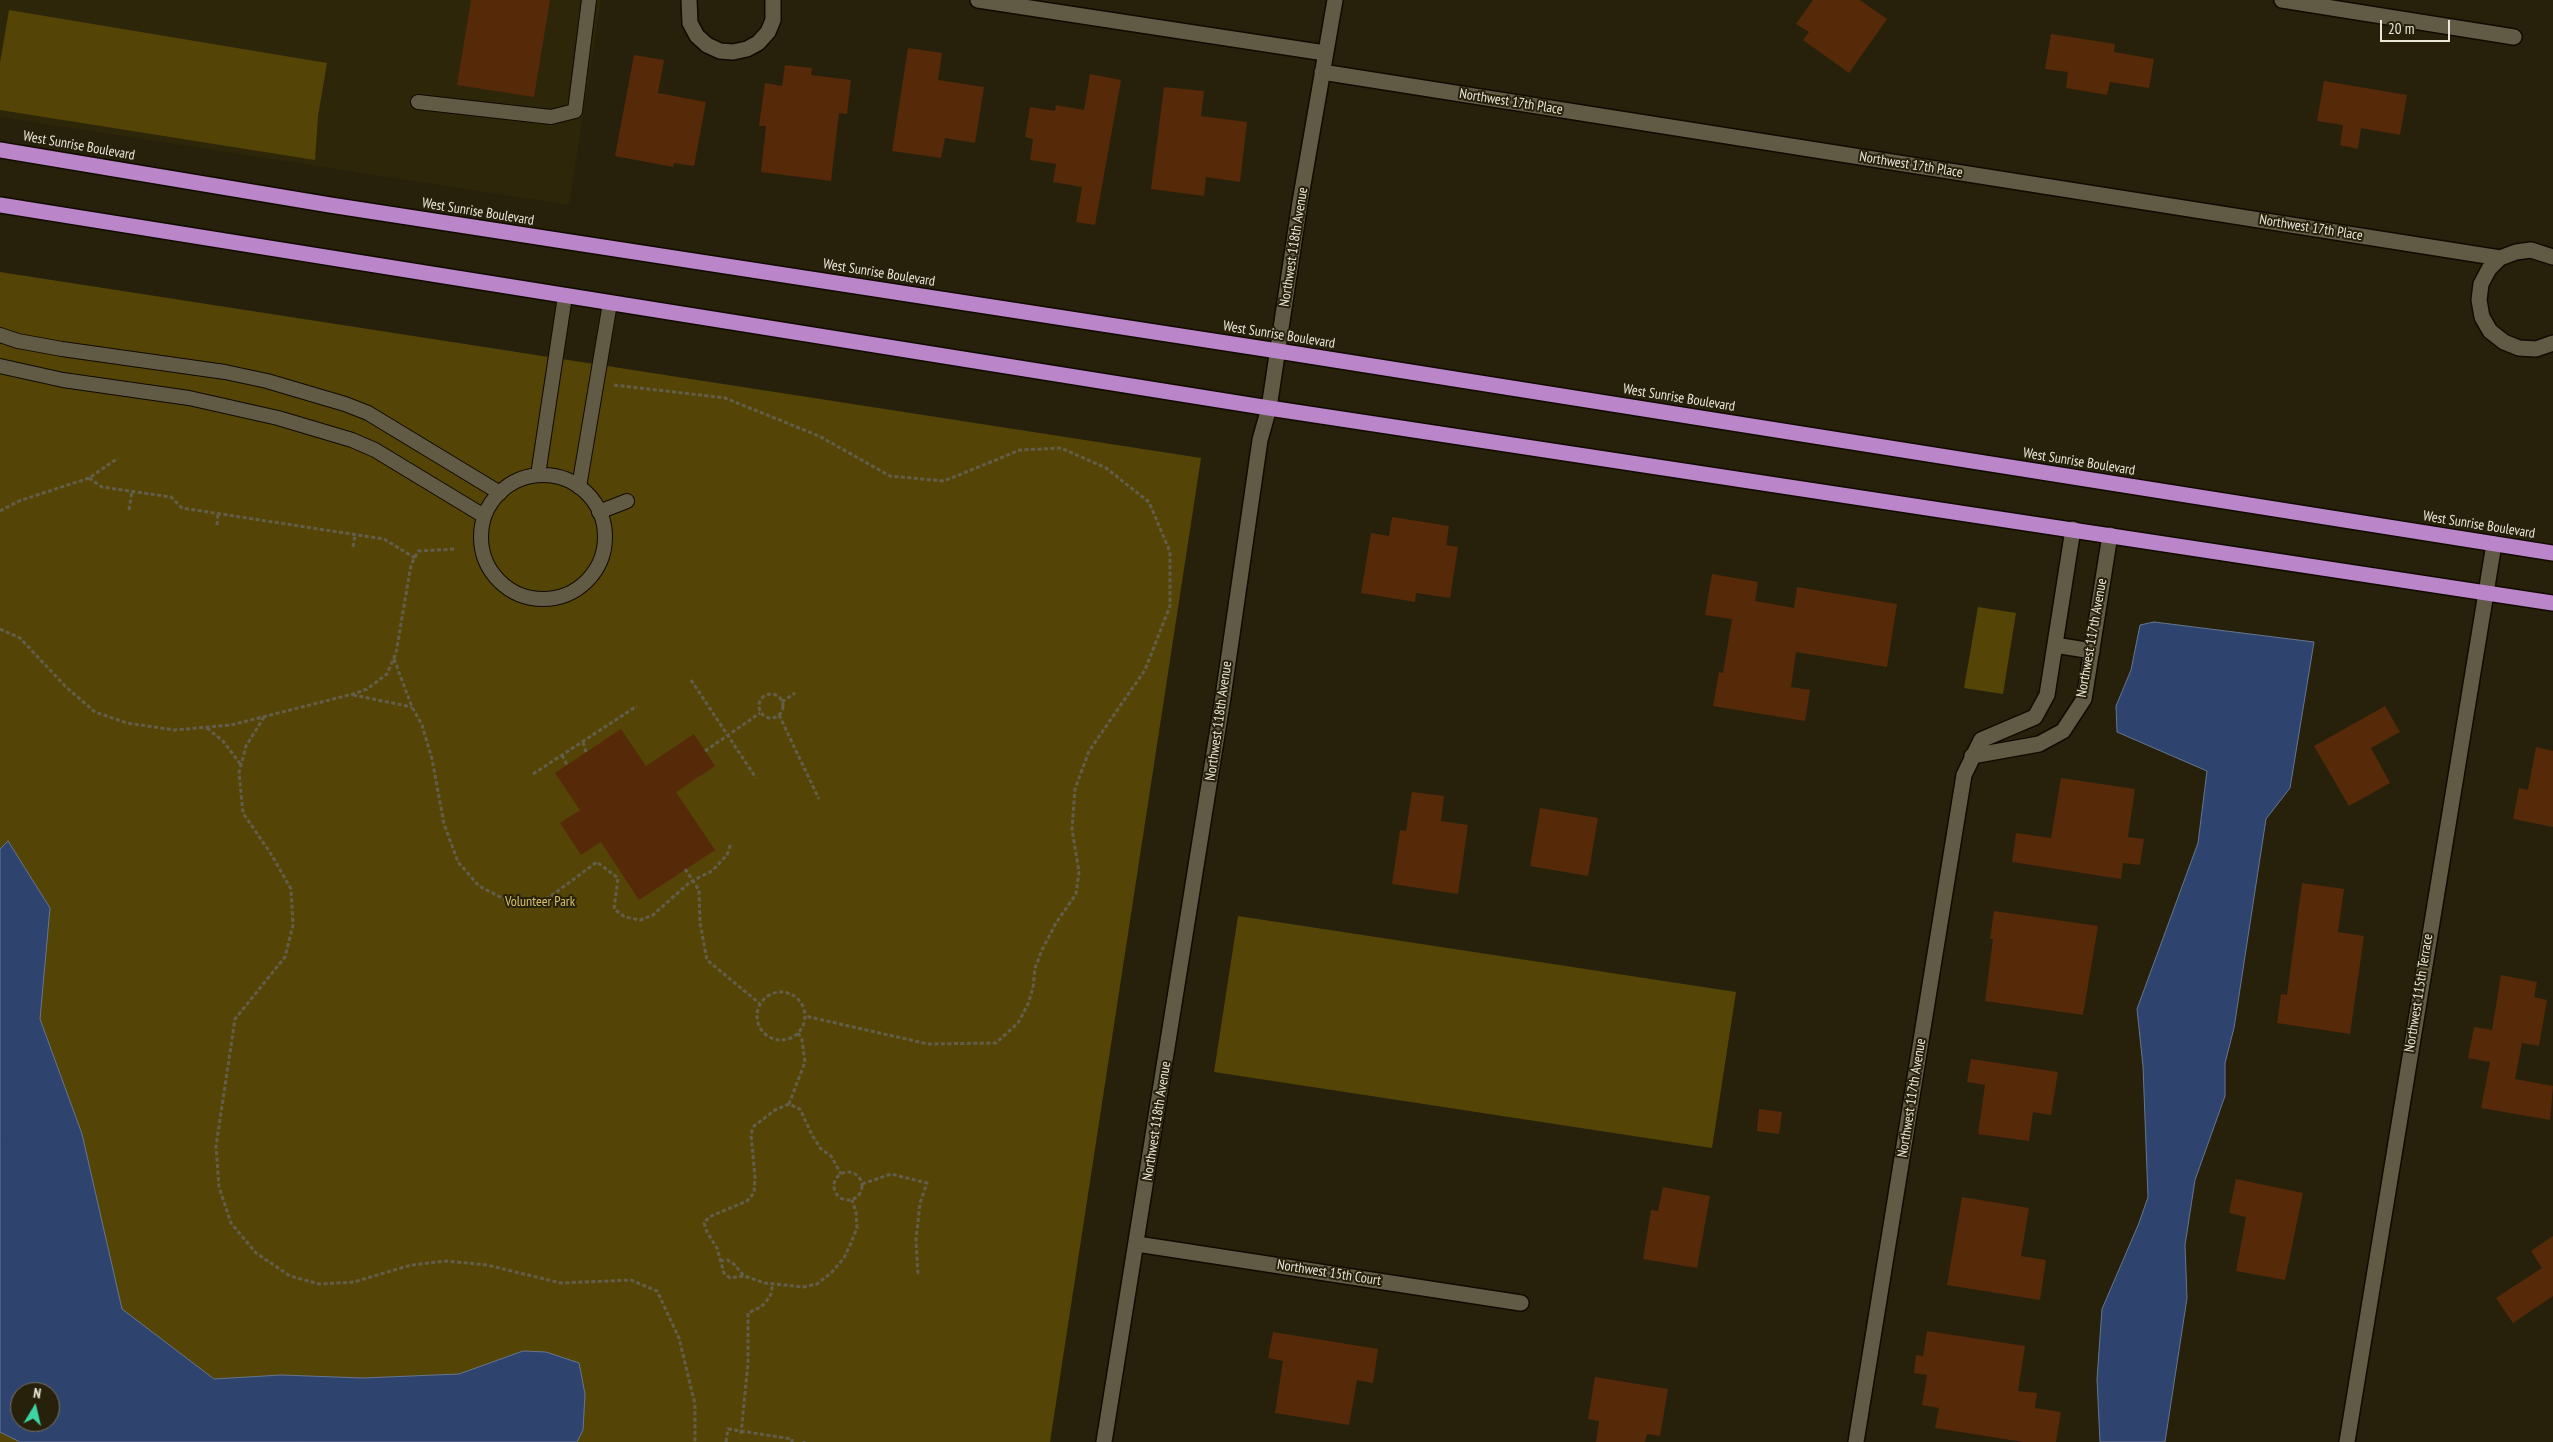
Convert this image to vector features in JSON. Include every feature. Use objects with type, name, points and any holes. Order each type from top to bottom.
[{"type":"highway","name":"West Sunrise Boulevard","points":[[0,150],[330,205],[1278,351],[2553,553]]},
{"type":"highway","points":[[0,206],[1270,408],[2553,603]]},
{"type":"street","points":[[689,0],[690,23],[697,36],[707,45],[733,52],[747,49],[758,43],[768,32],[773,20],[773,0]]},
{"type":"street","points":[[978,0],[1325,53]]},
{"type":"street","name":"Northwest 118th Avenue","points":[[1104,1442],[1223,697],[1260,440],[1270,408],[1325,53],[1335,0]]},
{"type":"street","points":[[2282,0],[2514,37]]},
{"type":"street","name":"Northwest 17th Place","points":[[1322,72],[2500,258]]},
{"type":"street","points":[[2553,257],[2532,250],[2516,252],[2500,258],[2489,269],[2482,284],[2479,300],[2482,317],[2490,331],[2504,342],[2519,348],[2536,349],[2553,343]]},
{"type":"street","name":"Northwest 117th Avenue","points":[[1856,1442],[1964,775],[1981,740],[2035,717],[2047,694],[2073,530]]},
{"type":"street","name":"Northwest 117th Avenue","points":[[1972,756],[2039,744],[2063,731],[2084,699],[2110,535]]},
{"type":"street","name":"Northwest 115th Terrace","points":[[2347,1442],[2480,619],[2494,544]]},
{"type":"street","points":[[2055,645],[2092,651]]},
{"type":"street","name":"Northwest 15th Court","points":[[1137,1244],[1521,1303]]},
{"type":"lane","points":[[418,102],[551,117],[575,110],[589,0]]},
{"type":"lane","points":[[538,476],[565,296]]},
{"type":"lane","points":[[579,487],[610,303]]},
{"type":"lane","points":[[0,335],[18,341],[62,349],[225,372],[267,381],[345,404],[368,413],[500,493]]},
{"type":"lane","points":[[0,366],[63,380],[189,398],[278,418],[352,440],[374,450],[484,516]]},
{"type":"lane","points":[[538,476],[560,477],[579,487],[594,502],[606,535],[604,553],[597,569],[585,584],[569,594],[550,599],[530,598],[512,592],[497,579],[486,563],[481,548],[484,516],[500,493],[517,481],[538,476]]},
{"type":"lane","points":[[599,512],[627,501]]},
{"type":"path","points":[[614,385],[725,398],[818,436],[890,476],[944,481],[1020,450],[1061,448],[1106,468],[1149,502],[1170,552],[1170,606],[1145,670],[1090,752],[1075,789],[1072,829],[1079,872],[1076,894],[1056,923],[1042,950],[1035,968],[1033,988],[1028,1004],[1018,1023],[996,1043],[928,1044],[805,1016]]},
{"type":"path","points":[[0,511],[19,501],[89,478],[118,458]]},
{"type":"path","points":[[89,478],[102,487],[171,497],[182,508],[384,539],[415,558]]},
{"type":"path","points":[[129,510],[132,492]]},
{"type":"path","points":[[217,525],[218,513]]},
{"type":"path","points":[[353,548],[355,534]]},
{"type":"path","points":[[0,629],[20,638],[65,686],[95,712],[127,723],[175,730],[231,725],[353,694],[366,689],[387,674],[394,658],[411,565],[418,551],[456,549]]},
{"type":"path","points":[[394,658],[412,707],[422,725],[432,759],[442,814],[449,839],[458,862],[479,886],[514,904],[540,904],[597,862],[618,878],[614,909],[625,917],[640,920],[653,915],[692,881],[712,871],[727,855],[731,843]]},
{"type":"path","points":[[691,680],[756,778]]},
{"type":"path","points":[[782,702],[795,693]]},
{"type":"path","points":[[353,694],[412,707]]},
{"type":"path","points":[[772,694],[782,702],[782,709],[779,715],[770,718],[760,713],[758,705],[764,696],[772,694]]},
{"type":"path","points":[[533,774],[637,706]]},
{"type":"path","points":[[705,751],[760,713]]},
{"type":"path","points":[[779,715],[820,799]]},
{"type":"path","points":[[264,717],[246,746],[239,774],[243,813],[271,854],[291,889],[293,926],[285,957],[235,1019],[216,1146],[219,1187],[231,1223],[256,1253],[290,1276],[319,1284],[354,1282],[411,1265],[446,1261],[487,1264],[561,1283],[631,1280],[657,1291],[679,1338],[695,1404],[695,1442]]},
{"type":"path","points":[[206,727],[223,741],[242,765]]},
{"type":"path","points":[[583,742],[586,752]]},
{"type":"path","points":[[562,755],[567,764]]},
{"type":"path","points":[[684,869],[699,890],[700,923],[707,960],[759,1003]]},
{"type":"path","points":[[784,992],[790,993],[801,1002],[805,1016],[805,1022],[798,1034],[784,1040],[776,1040],[762,1032],[756,1018],[759,1003],[770,994],[784,992]]},
{"type":"path","points":[[790,1104],[805,1062],[802,1040],[798,1034]]},
{"type":"path","points":[[841,1174],[831,1156],[822,1149],[812,1135],[800,1109],[790,1104],[775,1110],[754,1126],[751,1134],[755,1177],[754,1193],[747,1201],[709,1217],[704,1223],[707,1232],[718,1248],[724,1273],[730,1278],[744,1276],[773,1284],[803,1287],[817,1284],[832,1272],[844,1258],[857,1228],[856,1212],[852,1200]]},
{"type":"path","points":[[854,1173],[862,1184],[860,1193],[852,1200],[843,1200],[835,1193],[834,1180],[841,1174],[854,1173]]},
{"type":"path","points":[[862,1184],[890,1174],[926,1183],[920,1202],[916,1240],[918,1275]]},
{"type":"path","points":[[720,1261],[727,1260],[732,1262],[744,1276]]},
{"type":"path","points":[[741,1432],[748,1363],[748,1313],[761,1307],[770,1296],[773,1284]]},
{"type":"path","points":[[726,1442],[728,1429],[792,1439],[792,1442]]},
{"type":"shaded area","points":[[0,0],[601,0],[569,205],[0,117]]},
{"type":"green space","points":[[9,10],[327,63],[318,116],[315,160],[0,110],[0,63]]},
{"type":"green space","name":"Volunteer Park","points":[[0,272],[1201,458],[1050,1442],[0,1442]]},
{"type":"green space","points":[[1978,607],[2016,613],[2003,694],[1964,688]]},
{"type":"green space","points":[[1238,916],[1736,992],[1712,1148],[1214,1072]]},
{"type":"water","points":[[2154,622],[2314,642],[2290,788],[2266,819],[2234,1028],[2225,1063],[2225,1096],[2195,1180],[2185,1245],[2187,1298],[2165,1442],[2100,1442],[2097,1379],[2102,1309],[2139,1223],[2148,1197],[2143,1066],[2137,1009],[2198,843],[2207,771],[2117,732],[2116,706],[2131,670],[2140,625]]},
{"type":"water","points":[[8,841],[50,908],[40,1019],[82,1134],[122,1309],[214,1379],[281,1375],[363,1378],[459,1374],[523,1351],[546,1352],[579,1363],[585,1394],[583,1430],[577,1442],[20,1442],[0,1432],[0,849]]},
{"type":"building","points":[[471,0],[550,0],[534,97],[457,85]]},
{"type":"building","points":[[1813,0],[1860,0],[1887,19],[1849,73],[1803,40],[1809,32],[1796,24]]},
{"type":"building","points":[[2051,34],[2115,44],[2114,52],[2154,59],[2149,88],[2110,82],[2107,95],[2066,88],[2068,72],[2045,69]]},
{"type":"building","points":[[908,48],[942,53],[938,80],[984,87],[975,143],[945,138],[941,158],[892,151]]},
{"type":"building","points":[[634,55],[664,60],[658,93],[706,102],[694,166],[674,163],[673,167],[615,156]]},
{"type":"building","points":[[785,65],[812,68],[811,75],[851,80],[847,114],[839,113],[831,181],[761,172],[766,126],[759,126],[765,83],[782,86]]},
{"type":"building","points":[[1090,74],[1121,80],[1095,225],[1076,222],[1082,187],[1053,182],[1056,164],[1030,160],[1033,139],[1025,137],[1030,107],[1055,111],[1056,105],[1084,110]]},
{"type":"building","points":[[2324,81],[2407,95],[2400,135],[2361,128],[2358,149],[2340,145],[2343,125],[2317,121]]},
{"type":"building","points":[[1164,87],[1204,91],[1201,116],[1247,122],[1240,182],[1206,177],[1204,196],[1151,189]]},
{"type":"building","points":[[1392,517],[1449,526],[1446,545],[1458,547],[1450,598],[1416,593],[1415,602],[1361,593],[1371,533],[1389,536]]},
{"type":"building","points":[[1712,574],[1758,582],[1755,601],[1794,608],[1797,587],[1897,604],[1887,667],[1796,652],[1791,687],[1810,690],[1805,721],[1713,706],[1719,672],[1723,673],[1732,619],[1705,615]]},
{"type":"building","points":[[2385,706],[2400,732],[2371,748],[2390,783],[2349,806],[2314,746]]},
{"type":"building","points":[[621,729],[646,766],[694,734],[715,766],[676,792],[715,850],[639,900],[601,842],[581,855],[560,823],[580,810],[555,773]]},
{"type":"building","points":[[2536,747],[2553,751],[2553,827],[2513,819],[2519,788],[2528,790]]},
{"type":"building","points":[[2061,778],[2135,789],[2128,837],[2144,839],[2140,865],[2123,863],[2121,879],[2012,862],[2016,833],[2051,838]]},
{"type":"building","points":[[1412,792],[1444,796],[1441,821],[1468,825],[1458,894],[1392,884],[1400,830],[1406,831]]},
{"type":"building","points":[[1540,808],[1598,818],[1588,876],[1530,866]]},
{"type":"building","points":[[2302,883],[2344,889],[2338,932],[2364,936],[2350,1034],[2277,1023],[2281,994],[2287,995]]},
{"type":"building","points":[[1994,911],[2098,926],[2083,1015],[1985,1001],[1993,939],[1990,939]]},
{"type":"building","points":[[2501,975],[2537,982],[2534,997],[2547,1000],[2539,1046],[2522,1043],[2515,1079],[2553,1086],[2550,1120],[2481,1108],[2490,1062],[2468,1058],[2474,1027],[2492,1030]]},
{"type":"building","points":[[1971,1059],[2058,1072],[2051,1115],[2033,1112],[2029,1141],[1978,1134],[1985,1085],[1967,1082]]},
{"type":"building","points":[[1759,1109],[1782,1112],[1779,1134],[1757,1131]]},
{"type":"building","points":[[2236,1179],[2303,1193],[2285,1280],[2236,1271],[2246,1217],[2229,1213]]},
{"type":"building","points":[[1663,1187],[1710,1196],[1697,1268],[1643,1259],[1651,1210],[1658,1211]]},
{"type":"building","points":[[1962,1197],[2029,1208],[2021,1256],[2046,1260],[2040,1300],[1947,1285]]},
{"type":"building","points":[[2553,1236],[2553,1296],[2513,1323],[2496,1298],[2542,1268],[2531,1251]]},
{"type":"building","points":[[1927,1331],[2025,1346],[2018,1391],[2037,1393],[2035,1408],[2061,1412],[2056,1442],[2023,1442],[1935,1428],[1939,1408],[1922,1405],[1927,1375],[1914,1373],[1916,1355],[1923,1356]]},
{"type":"building","points":[[1273,1332],[1378,1349],[1373,1383],[1357,1380],[1349,1425],[1275,1413],[1283,1361],[1268,1358]]},
{"type":"building","points":[[1595,1377],[1668,1389],[1660,1436],[1647,1434],[1645,1442],[1596,1442],[1599,1421],[1588,1419]]}]
